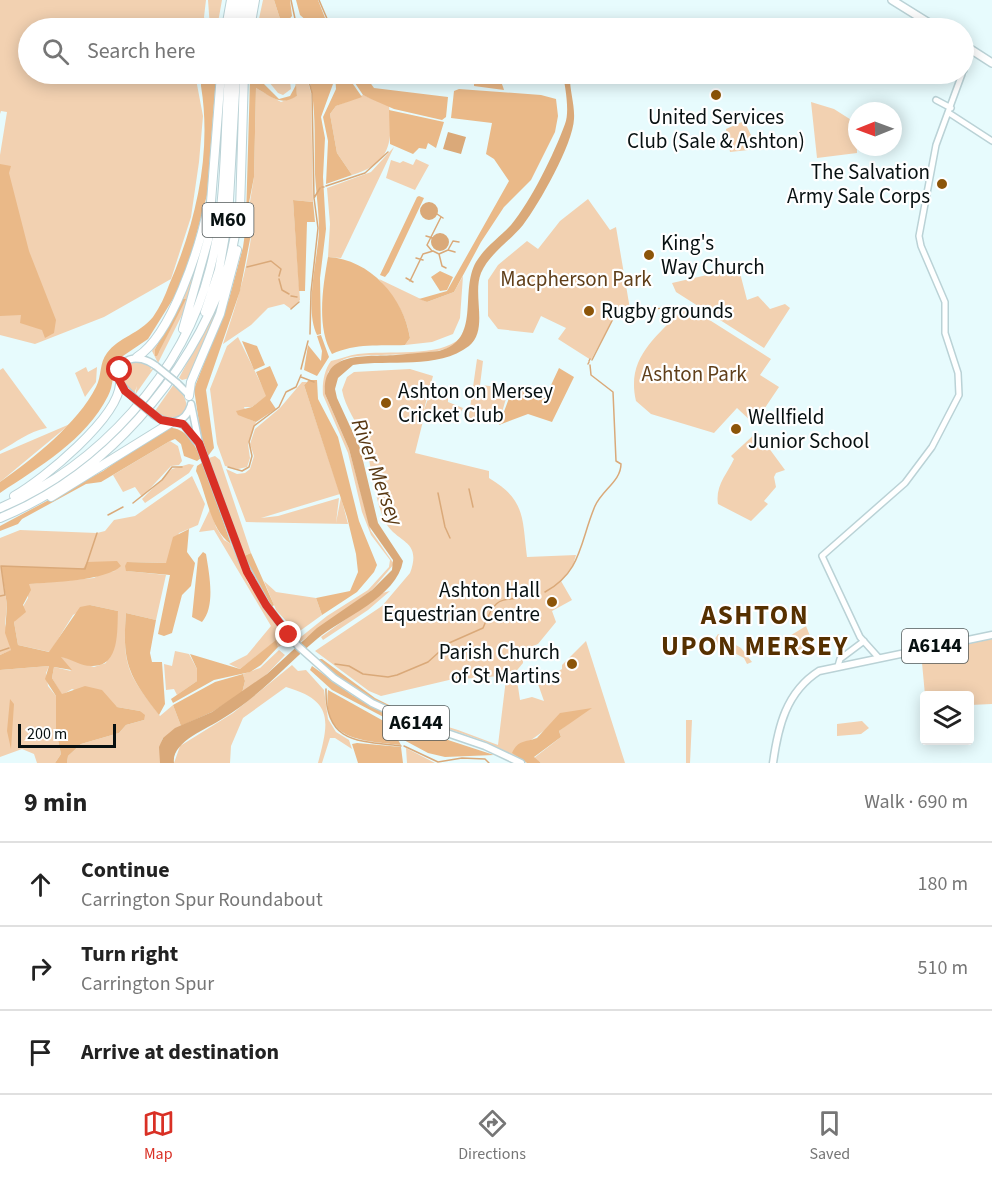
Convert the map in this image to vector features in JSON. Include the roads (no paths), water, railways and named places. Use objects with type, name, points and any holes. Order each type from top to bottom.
[{"type":"highway","points":[[228,18],[231,0]]},
{"type":"highway","points":[[236,18],[239,0]]},
{"type":"highway","points":[[244,18],[247,0]]},
{"type":"highway","points":[[252,18],[255,0]]},
{"type":"highway","points":[[892,0],[921,18]]},
{"type":"highway","points":[[974,51],[992,63]]},
{"type":"highway","name":"M60","points":[[173,355],[192,304],[208,240],[220,84]]},
{"type":"highway","name":"M60","points":[[0,506],[51,481],[88,454],[131,411],[173,355],[197,309],[216,244],[224,173],[228,84]]},
{"type":"highway","name":"M60","points":[[184,358],[205,312],[224,245],[232,183],[236,84]]},
{"type":"highway","name":"M60","points":[[190,400],[191,382],[210,340],[230,284],[238,242],[244,84]]},
{"type":"highway","name":"M60","points":[[137,357],[155,339],[195,258],[208,207],[218,126]]},
{"type":"highway","name":"M60","points":[[2,517],[56,489],[86,468],[118,441],[152,403],[204,326],[227,271],[240,206]]},
{"type":"highway","name":"M60","points":[[0,506],[38,482],[75,449],[117,398],[120,384]]},
{"type":"highway","name":"M60","points":[[2,517],[20,513],[57,494],[175,422]]},
{"type":"main road","points":[[878,657],[864,641],[822,556],[887,501],[910,477],[932,447],[959,395],[958,373],[945,333],[945,302],[920,240],[934,153],[959,84]]},
{"type":"main road","points":[[936,100],[992,141]]},
{"type":"main road","points":[[120,384],[122,367],[128,360],[137,357],[147,359],[177,383],[190,400],[188,413],[175,422]]},
{"type":"main road","name":"A6144","points":[[120,384],[154,415],[165,422],[175,422],[185,426],[199,443]]},
{"type":"main road","name":"A6144","points":[[190,400],[199,443],[247,572],[266,605],[289,635],[320,667],[352,691],[390,712],[485,746],[521,763]]},
{"type":"main road","name":"A6144","points":[[773,763],[777,730],[784,711],[810,677],[827,668],[992,635]]},
{"type":"main road","points":[[838,666],[840,659],[864,641]]},
{"type":"waterway","points":[[291,0],[295,18]]},
{"type":"waterway","points":[[319,0],[327,18]]},
{"type":"waterway","points":[[310,84],[312,93],[314,198],[318,228],[311,292],[310,334]]},
{"type":"waterway","points":[[326,186],[365,173],[388,152]]},
{"type":"waterway","points":[[314,198],[320,188]]},
{"type":"waterway","points":[[437,214],[443,218]]},
{"type":"waterway","points":[[432,251],[427,245],[441,217]]},
{"type":"waterway","points":[[426,236],[433,238]]},
{"type":"waterway","points":[[448,250],[453,241],[459,242]]},
{"type":"waterway","points":[[439,254],[448,250],[455,252]]},
{"type":"waterway","points":[[410,281],[423,254],[433,251],[439,254],[442,266],[446,268]]},
{"type":"waterway","points":[[416,258],[423,260]]},
{"type":"waterway","points":[[247,267],[271,261],[281,269],[279,276]]},
{"type":"waterway","points":[[406,278],[413,282]]},
{"type":"waterway","points":[[279,279],[282,290],[289,294]]},
{"type":"waterway","points":[[291,296],[297,297]]},
{"type":"waterway","points":[[291,309],[299,302]]},
{"type":"waterway","points":[[592,360],[615,315],[628,310],[669,308]]},
{"type":"waterway","points":[[301,369],[308,341]]},
{"type":"waterway","points":[[545,592],[557,584],[573,565],[595,506],[615,481],[620,470],[621,464],[616,461],[613,392],[591,375],[590,365]]},
{"type":"waterway","points":[[228,467],[242,471],[249,467],[252,456],[249,442],[254,426],[279,407],[286,392],[296,387],[301,375]]},
{"type":"waterway","points":[[301,377],[314,382]]},
{"type":"waterway","points":[[133,503],[162,480],[172,467],[182,467]]},
{"type":"waterway","points":[[469,489],[473,507]]},
{"type":"waterway","points":[[438,493],[445,527],[450,538]]},
{"type":"waterway","points":[[108,515],[123,507]]},
{"type":"waterway","points":[[0,596],[5,595],[1,566],[85,569],[97,533]]},
{"type":"waterway","points":[[335,664],[349,666],[363,674],[388,677],[397,675],[428,662],[449,643],[483,628],[497,603],[535,595]]},
{"type":"waterway","points":[[0,651],[9,648]]},
{"type":"waterway","points":[[326,689],[327,707],[331,720],[347,736],[371,743],[401,746]]},
{"type":"waterway","points":[[404,746],[438,762],[462,758],[485,759],[489,763]]},
{"type":"place","name":"United Services Club (Sale & Ashton)","points":[[716,95]]},
{"type":"place","name":"The Salvation Army Sale Corps","points":[[942,184]]},
{"type":"place","name":"King's Way Church","points":[[649,255]]},
{"type":"place","name":"Rugby grounds","points":[[589,311]]},
{"type":"place","name":"Ashton on Mersey Cricket Club","points":[[386,403]]},
{"type":"place","name":"Wellfield Junior School","points":[[736,429]]},
{"type":"place","name":"Ashton Hall Equestrian Centre","points":[[552,602]]},
{"type":"place","name":"Parish Church of St Martins","points":[[572,664]]},
{"type":"district","name":"ASHTON UPON MERSEY","points":[[755,630]]},
{"type":"park label","name":"Macpherson Park","points":[[576,279]]},
{"type":"park label","name":"Ashton Park","points":[[694,374]]},
{"type":"water label","name":"River Mersey","points":[[377,472]]}]
